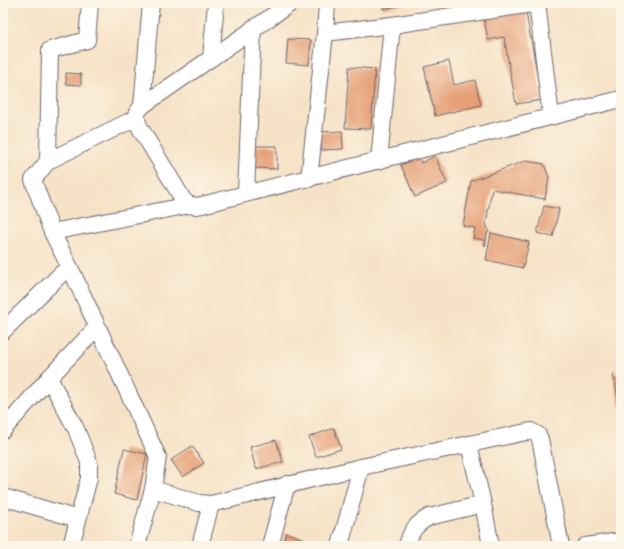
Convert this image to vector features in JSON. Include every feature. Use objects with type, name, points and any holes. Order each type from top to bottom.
[{"type":"street","points":[[48,161],[50,50],[87,40],[90,3]]},
{"type":"street","points":[[151,3],[139,112],[140,128],[184,201],[190,205]]},
{"type":"street","points":[[211,58],[216,3]]},
{"type":"street","points":[[136,546],[153,489],[158,456],[52,232],[32,180],[48,161],[139,112],[211,58],[291,3]]},
{"type":"street","points":[[309,179],[327,3]]},
{"type":"street","points":[[325,33],[392,25],[538,3],[551,117]]},
{"type":"street","points":[[379,161],[392,25]]},
{"type":"street","points":[[246,193],[253,28]]},
{"type":"street","points":[[52,232],[190,205],[202,205],[621,99]]},
{"type":"street","points":[[3,331],[62,273],[68,271],[73,274]]},
{"type":"street","points":[[3,430],[97,327]]},
{"type":"street","points":[[49,378],[76,429],[89,462],[89,478],[71,546]]},
{"type":"street","points":[[153,489],[199,503],[211,504],[287,484],[361,467],[531,431],[538,435],[561,546]]},
{"type":"street","points":[[470,444],[491,546]]},
{"type":"street","points":[[340,546],[361,467]]},
{"type":"street","points":[[270,546],[287,484]]},
{"type":"street","points":[[3,497],[78,519]]},
{"type":"street","points":[[200,546],[211,504]]},
{"type":"street","points":[[407,546],[409,536],[421,521],[429,517],[483,504]]},
{"type":"street","points":[[585,546],[621,541]]},
{"type":"building","points":[[382,3],[406,3],[406,4],[383,9]]},
{"type":"building","points":[[525,7],[542,100],[516,104],[504,37],[488,40],[483,14]]},
{"type":"building","points":[[288,39],[311,40],[309,65],[286,63]]},
{"type":"building","points":[[449,61],[454,85],[475,80],[481,105],[435,116],[424,67]]},
{"type":"building","points":[[349,67],[375,69],[371,129],[345,128]]},
{"type":"building","points":[[66,73],[81,74],[81,85],[66,84]]},
{"type":"building","points":[[342,131],[343,149],[322,150],[321,132]]},
{"type":"building","points":[[254,146],[277,146],[277,169],[254,168]]},
{"type":"building","points":[[435,156],[447,183],[415,197],[401,165],[419,157],[421,163]]},
{"type":"building","points":[[525,161],[544,164],[549,178],[545,199],[492,189],[486,223],[489,232],[487,233],[485,246],[483,240],[473,238],[475,228],[463,226],[471,181]]},
{"type":"building","points":[[544,206],[559,209],[553,237],[537,233]]},
{"type":"building","points":[[491,233],[529,242],[523,268],[486,260]]},
{"type":"building","points":[[621,373],[621,408],[620,408],[613,374]]},
{"type":"building","points":[[334,428],[341,449],[316,457],[309,437]]},
{"type":"building","points":[[276,440],[283,462],[256,469],[250,447]]},
{"type":"building","points":[[192,446],[204,463],[183,477],[171,460]]},
{"type":"building","points":[[124,449],[147,454],[137,500],[114,494]]},
{"type":"building","points":[[286,533],[308,540],[306,546],[282,546]]}]
